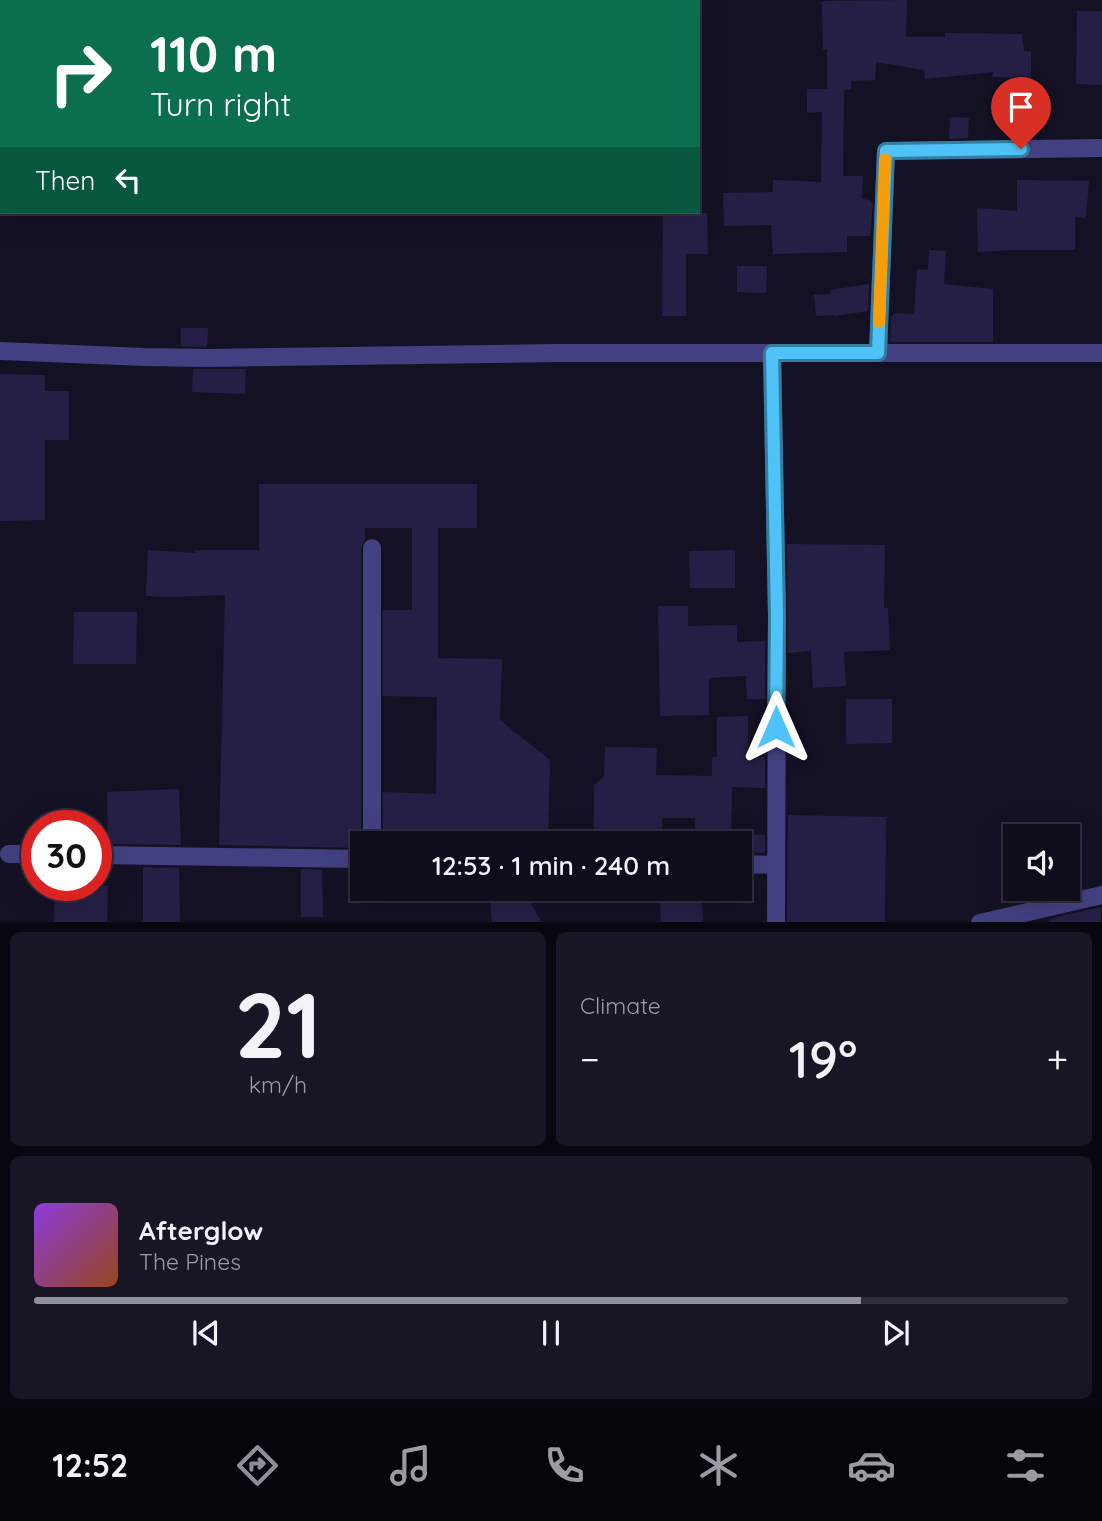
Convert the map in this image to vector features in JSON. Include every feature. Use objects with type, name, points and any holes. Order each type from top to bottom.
[{"type":"street","points":[[878,353],[886,151],[1102,148]]},
{"type":"street","points":[[0,351],[207,358],[556,353],[1102,353]]},
{"type":"street","points":[[772,353],[777,616],[776,922]]},
{"type":"street","points":[[372,548],[372,831]]},
{"type":"street","points":[[9,854],[21,854]]},
{"type":"street","points":[[112,855],[350,859]]},
{"type":"street","points":[[752,864],[776,865]]},
{"type":"street","points":[[980,922],[1102,895]]},
{"type":"building","points":[[907,0],[906,37],[945,37],[945,33],[1022,34],[1024,51],[1031,52],[1031,78],[992,77],[993,72],[925,79],[924,70],[876,62],[875,80],[851,81],[851,90],[844,90],[843,176],[863,176],[862,199],[873,203],[870,236],[847,236],[847,252],[773,254],[771,225],[724,226],[723,193],[773,192],[773,180],[821,182],[822,112],[807,113],[807,89],[827,89],[827,49],[823,50],[822,1]]},
{"type":"building","points":[[1077,11],[1102,11],[1102,85],[1076,84]]},
{"type":"building","points":[[950,117],[969,118],[968,138],[949,139]]},
{"type":"building","points":[[1017,180],[1089,181],[1086,218],[1075,217],[1075,250],[978,252],[977,208],[1017,211]]},
{"type":"building","points":[[707,213],[708,254],[686,254],[686,316],[662,316],[663,214]]},
{"type":"building","points":[[929,250],[946,251],[944,284],[993,289],[993,342],[890,342],[891,317],[895,313],[914,314],[917,269],[928,270]]},
{"type":"building","points":[[737,266],[767,266],[766,293],[737,292]]},
{"type":"building","points":[[869,284],[868,311],[816,316],[814,295],[831,294],[830,290]]},
{"type":"building","points":[[181,328],[208,328],[207,347],[181,346]]},
{"type":"building","points":[[193,369],[246,369],[245,394],[192,392]]},
{"type":"building","points":[[0,374],[45,375],[45,391],[69,391],[69,440],[45,440],[45,520],[0,521]]},
{"type":"building","points":[[259,484],[477,484],[477,528],[438,528],[438,658],[502,659],[500,720],[550,760],[548,831],[383,831],[383,792],[436,794],[437,697],[383,696],[383,610],[412,610],[412,528],[365,528],[365,539],[361,548],[361,831],[350,831],[350,848],[219,845],[225,595],[146,596],[148,550],[195,553],[195,550],[259,550]]},
{"type":"building","points":[[787,544],[885,545],[884,608],[888,608],[890,650],[844,652],[846,686],[813,688],[811,651],[788,653]]},
{"type":"building","points":[[735,550],[735,588],[690,588],[689,551]]},
{"type":"building","points":[[658,606],[688,606],[688,626],[737,625],[737,642],[765,641],[765,699],[747,699],[746,676],[709,678],[709,715],[660,716]]},
{"type":"building","points":[[74,612],[137,612],[136,664],[73,664]]},
{"type":"building","points":[[846,699],[892,699],[892,743],[846,744]]},
{"type":"building","points":[[748,716],[748,757],[765,757],[765,788],[732,787],[731,831],[695,831],[695,818],[662,818],[662,831],[594,831],[594,785],[604,777],[605,747],[657,748],[656,775],[712,776],[712,757],[717,757],[717,717]]},
{"type":"building","points":[[179,789],[181,845],[112,844],[112,810],[107,810],[107,792]]},
{"type":"building","points":[[788,815],[886,817],[885,922],[787,922]]},
{"type":"building","points":[[752,834],[765,835],[765,853],[752,853]]},
{"type":"building","points":[[143,867],[179,868],[180,922],[143,922]]},
{"type":"building","points":[[301,869],[322,870],[323,917],[301,917]]},
{"type":"building","points":[[55,901],[108,901],[107,922],[54,922]]},
{"type":"building","points":[[490,901],[530,901],[541,922],[492,922]]},
{"type":"building","points":[[660,901],[702,901],[703,922],[661,922]]},
{"type":"building","points":[[1101,907],[1101,922],[1049,922],[1061,916]]},
{"type":"slow traffic","points":[[879,322],[885,159]]},
{"type":"route","points":[[776,727],[777,616],[772,353],[878,353],[886,151],[1021,149]]}]
